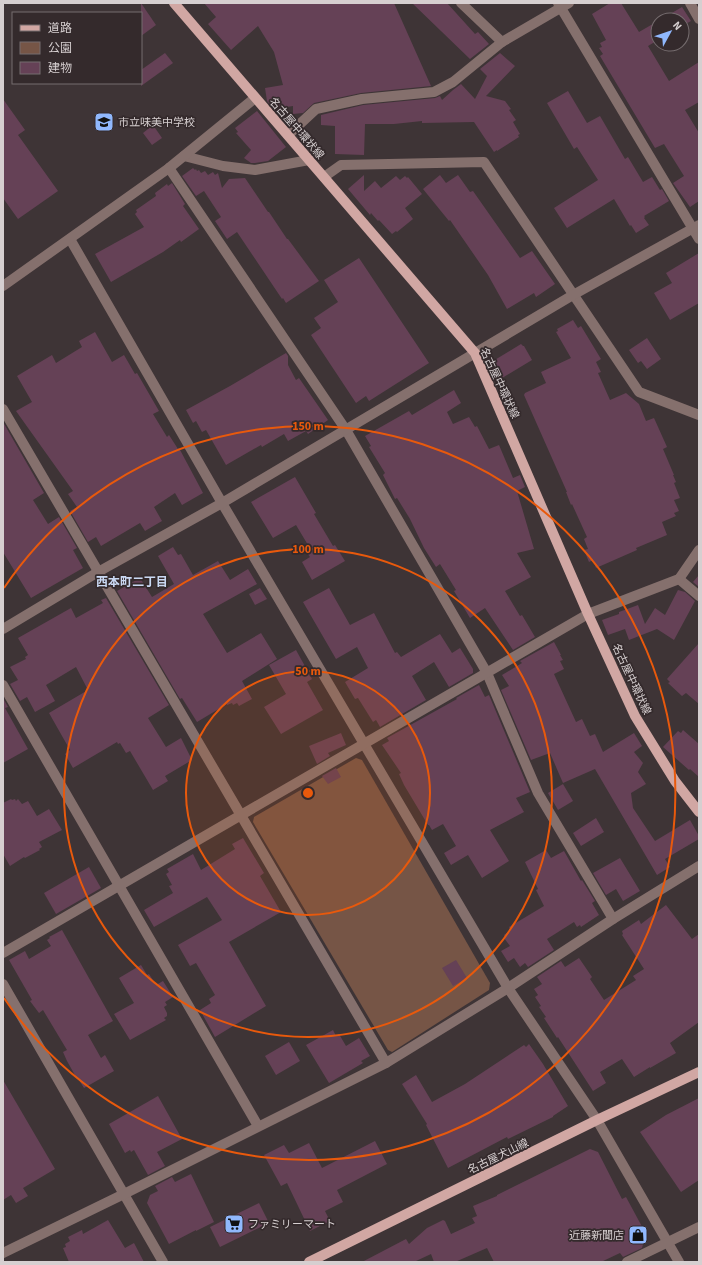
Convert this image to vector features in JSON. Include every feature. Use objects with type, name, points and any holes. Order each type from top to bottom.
[{"type":"main road","name":"名古屋中環状線","points":[[174,3],[476,353],[588,614],[634,716],[675,781],[699,812]]},
{"type":"main road","name":"名古屋犬山線","points":[[309,1262],[597,1120],[699,1072]]},
{"type":"street","points":[[461,3],[502,42]]},
{"type":"street","points":[[690,3],[699,18]]},
{"type":"street","points":[[288,135],[316,109],[362,99],[434,92],[453,82],[502,42],[563,5],[696,226],[699,239]]},
{"type":"street","points":[[3,286],[169,168],[255,98]]},
{"type":"street","points":[[184,156],[222,166],[255,170],[309,160]]},
{"type":"street","points":[[324,177],[341,165],[484,162],[638,392],[699,415]]},
{"type":"street","points":[[169,168],[346,430],[487,673],[538,793],[612,919]]},
{"type":"street","points":[[3,629],[98,572],[222,503],[573,295],[696,226]]},
{"type":"street","points":[[70,239],[222,503],[365,743],[508,988],[597,1120],[679,1262]]},
{"type":"street","points":[[3,408],[386,1063]]},
{"type":"street","points":[[3,953],[588,614],[679,579],[699,550]]},
{"type":"street","points":[[679,579],[699,596]]},
{"type":"street","points":[[3,685],[258,1126]]},
{"type":"street","points":[[3,1253],[386,1063],[508,988],[612,919],[699,866]]},
{"type":"street","points":[[3,984],[163,1262]]},
{"type":"street","points":[[627,1262],[699,1227]]},
{"type":"green space","points":[[356,758],[362,760],[490,983],[489,990],[392,1052],[388,1050],[253,822],[254,817]]},
{"type":"building","points":[[141,3],[156,25],[142,35],[142,12]]},
{"type":"building","points":[[204,3],[394,3],[431,86],[361,93],[314,103],[303,113],[293,114],[293,106],[274,109],[267,101],[265,88],[283,85],[274,52],[258,26],[231,50],[208,24],[216,17]]},
{"type":"building","points":[[412,3],[447,3],[475,34],[478,32],[489,44],[470,59]]},
{"type":"building","points":[[610,3],[621,3],[639,32],[650,26],[650,45],[648,46],[650,52],[652,52],[669,81],[699,62],[699,102],[685,110],[699,133],[699,201],[690,207],[673,183],[684,176],[664,144],[655,148],[600,56],[603,54],[599,48],[602,47],[600,43],[606,40],[592,14]]},
{"type":"building","points":[[682,7],[685,12],[674,12]]},
{"type":"building","points":[[165,53],[173,63],[141,86],[142,69]]},
{"type":"building","points":[[500,53],[515,66],[486,96],[505,101],[516,120],[513,122],[520,134],[518,135],[519,137],[497,151],[494,152],[474,122],[422,123],[422,121],[394,124],[365,124],[364,155],[335,154],[335,126],[321,125],[321,115],[363,105],[435,98],[440,96],[442,100],[461,84],[475,99],[487,76],[480,69]]},
{"type":"building","points":[[568,91],[587,123],[600,116],[625,159],[628,157],[643,182],[652,177],[660,190],[662,189],[669,201],[644,216],[649,225],[636,233],[631,225],[630,226],[614,199],[567,228],[554,208],[598,180],[577,147],[574,149],[547,103]]},
{"type":"building","points":[[3,99],[25,130],[18,135],[58,191],[18,219],[3,198]]},
{"type":"building","points":[[257,111],[286,147],[268,161],[251,163],[244,158],[251,150],[236,133],[238,132],[235,128]]},
{"type":"building","points":[[153,125],[162,138],[152,145],[143,133]]},
{"type":"building","points":[[193,168],[197,171],[199,170],[201,173],[205,171],[208,175],[213,172],[215,175],[218,173],[222,188],[229,179],[245,178],[287,239],[319,281],[286,303],[237,232],[227,239],[215,221],[221,217],[204,191],[196,196],[182,176]]},
{"type":"building","points":[[364,175],[364,191],[375,181],[381,188],[396,176],[400,180],[405,176],[407,178],[408,177],[422,194],[405,208],[413,219],[397,232],[396,231],[392,234],[371,213],[370,215],[348,189]]},
{"type":"building","points":[[440,175],[446,183],[458,175],[470,192],[473,191],[520,258],[532,251],[555,284],[536,297],[534,293],[507,309],[488,275],[450,220],[449,221],[423,189]]},
{"type":"building","points":[[172,183],[185,204],[183,206],[199,229],[181,242],[180,240],[163,252],[111,282],[95,254],[144,227],[135,214],[137,212],[136,210],[156,196],[155,193],[167,184],[168,186]]},
{"type":"building","points":[[699,253],[699,303],[670,320],[654,293],[672,283],[666,273]]},
{"type":"building","points":[[359,258],[429,363],[369,401],[366,396],[356,403],[311,335],[321,328],[314,318],[338,302],[324,280]]},
{"type":"building","points":[[573,320],[578,328],[581,326],[601,359],[596,362],[601,372],[598,373],[610,400],[626,393],[639,404],[646,421],[654,418],[667,447],[663,449],[674,475],[676,482],[674,483],[680,498],[674,500],[679,511],[674,513],[676,516],[662,522],[667,535],[636,548],[637,550],[596,568],[593,560],[589,562],[584,550],[588,549],[584,539],[587,537],[572,504],[571,505],[567,492],[524,395],[525,393],[546,383],[541,372],[571,358],[556,332],[558,331],[557,329]]},
{"type":"building","points":[[95,332],[112,362],[124,355],[135,374],[137,373],[159,411],[153,414],[167,437],[169,435],[178,449],[179,448],[203,493],[182,505],[175,493],[154,507],[162,521],[145,531],[140,523],[101,546],[96,537],[88,542],[70,511],[77,507],[68,494],[73,491],[16,411],[32,402],[17,376],[52,355],[56,363],[82,347],[79,341]]},
{"type":"building","points":[[647,338],[661,359],[647,369],[641,361],[638,363],[629,350]]},
{"type":"building","points":[[521,344],[524,346],[532,360],[502,378],[493,364],[493,361]]},
{"type":"building","points":[[286,353],[288,356],[288,365],[296,380],[299,378],[328,420],[308,434],[306,431],[288,441],[284,434],[226,465],[206,430],[202,432],[196,421],[193,423],[186,410]]},
{"type":"building","points":[[454,390],[461,403],[447,412],[453,424],[469,417],[475,427],[477,426],[489,449],[499,445],[513,478],[520,475],[525,487],[517,491],[534,549],[517,553],[531,577],[505,591],[535,637],[513,650],[485,608],[470,618],[454,591],[456,590],[440,564],[436,567],[424,548],[410,519],[397,498],[395,499],[383,475],[385,473],[369,447],[371,446],[365,436],[409,411],[412,415]]},
{"type":"building","points":[[3,422],[44,493],[33,500],[48,524],[59,517],[77,548],[73,550],[83,568],[31,598],[3,552]]},
{"type":"building","points":[[295,477],[316,513],[314,514],[333,546],[335,545],[345,561],[312,580],[302,562],[310,557],[307,553],[311,550],[296,525],[273,538],[251,502]]},
{"type":"building","points":[[173,547],[178,555],[181,554],[193,575],[218,561],[230,580],[248,569],[257,584],[203,614],[227,653],[261,633],[277,659],[242,681],[252,699],[239,706],[237,703],[233,705],[232,703],[227,704],[197,722],[182,698],[180,699],[117,591],[140,578],[152,597],[174,584],[158,556]]},
{"type":"building","points":[[699,575],[699,587],[693,582]]},
{"type":"building","points":[[260,588],[267,599],[255,605],[249,594]]},
{"type":"building","points":[[329,588],[350,625],[374,613],[395,653],[397,652],[401,657],[440,634],[452,653],[460,648],[473,669],[473,673],[449,687],[434,662],[412,676],[426,700],[380,727],[376,720],[373,722],[358,698],[355,699],[345,682],[368,668],[357,647],[336,659],[303,602]]},
{"type":"building","points":[[678,590],[685,592],[695,601],[674,640],[657,629],[629,640],[625,629],[608,635],[602,620],[638,605],[645,624],[655,608],[665,615]]},
{"type":"building","points":[[106,598],[169,705],[148,718],[166,747],[181,738],[192,760],[165,776],[168,781],[153,790],[130,751],[126,753],[120,743],[118,744],[117,742],[73,768],[65,754],[70,750],[49,713],[88,690],[76,667],[46,685],[55,701],[35,712],[27,697],[20,701],[10,684],[18,680],[10,667],[26,659],[25,657],[28,655],[18,638],[71,608],[76,618],[103,603],[101,600]]},
{"type":"building","points":[[554,642],[563,660],[560,661],[564,669],[554,674],[576,722],[582,719],[590,736],[595,734],[603,752],[634,733],[642,746],[634,752],[643,763],[638,772],[646,784],[631,793],[633,808],[655,841],[690,820],[699,836],[699,839],[665,859],[670,867],[657,875],[595,769],[563,783],[550,753],[531,760],[501,690],[509,686],[502,675],[522,663],[520,661]]},
{"type":"building","points":[[699,643],[699,704],[686,693],[682,696],[668,683],[670,682],[667,679]]},
{"type":"building","points":[[296,650],[312,679],[307,682],[323,710],[281,734],[264,707],[286,694],[269,665]]},
{"type":"building","points":[[479,685],[485,697],[489,695],[530,792],[516,798],[524,812],[490,830],[509,861],[482,878],[468,855],[451,865],[444,853],[456,846],[443,824],[432,830],[428,825],[404,785],[399,774],[401,773],[382,745],[389,741],[387,738]]},
{"type":"building","points":[[3,698],[8,707],[5,708],[28,749],[3,763]]},
{"type":"building","points":[[683,730],[699,744],[699,777],[663,747],[678,731],[681,733]]},
{"type":"building","points":[[341,733],[346,745],[328,753],[330,756],[317,764],[309,746]]},
{"type":"building","points":[[336,768],[341,777],[328,784],[322,776]]},
{"type":"building","points":[[563,784],[573,801],[558,810],[548,793]]},
{"type":"building","points":[[11,799],[15,799],[16,801],[18,799],[22,804],[28,801],[37,816],[49,809],[62,830],[39,842],[42,847],[39,849],[40,850],[25,858],[24,857],[10,866],[3,854],[3,803]]},
{"type":"building","points":[[596,818],[604,832],[581,846],[573,833]]},
{"type":"building","points":[[243,838],[264,873],[260,876],[281,912],[229,942],[266,1006],[215,1037],[200,1010],[211,1003],[209,999],[215,995],[196,963],[190,966],[178,945],[222,920],[207,897],[154,927],[144,910],[173,893],[169,886],[172,885],[166,874],[169,872],[167,869],[193,854],[201,870],[235,849],[232,844]]},
{"type":"building","points":[[546,850],[551,858],[564,851],[581,881],[582,880],[595,901],[592,903],[599,915],[581,927],[580,925],[577,927],[574,922],[547,939],[554,950],[528,967],[525,963],[520,967],[514,958],[508,962],[501,951],[510,946],[504,938],[504,935],[511,930],[509,927],[544,906],[536,890],[538,889],[525,862]]},
{"type":"building","points":[[620,858],[640,891],[623,901],[616,889],[606,895],[593,873]]},
{"type":"building","points":[[89,867],[101,888],[56,914],[44,893]]},
{"type":"building","points":[[666,905],[692,939],[699,934],[699,1022],[670,1043],[676,1053],[634,1077],[622,1059],[600,1072],[606,1083],[593,1091],[544,1018],[546,1017],[539,1007],[541,1006],[535,997],[538,995],[534,989],[542,984],[537,977],[561,961],[565,967],[579,958],[592,977],[590,979],[604,1000],[636,980],[633,976],[644,969],[622,935],[622,931],[639,920],[641,924]]},
{"type":"building","points":[[62,930],[113,1021],[88,1035],[101,1058],[105,1055],[114,1071],[84,1088],[67,1061],[63,1052],[67,1050],[43,1010],[39,1013],[30,1001],[32,1000],[9,960],[25,951],[29,959],[51,946],[47,940],[50,938],[49,937]]},
{"type":"building","points":[[456,960],[467,978],[453,986],[442,968]]},
{"type":"building","points":[[141,965],[156,985],[163,981],[173,997],[165,1002],[167,1005],[164,1007],[167,1016],[164,1018],[166,1020],[130,1040],[114,1014],[134,1003],[119,978]]},
{"type":"building","points":[[333,1030],[336,1036],[339,1034],[346,1046],[359,1038],[370,1056],[361,1061],[363,1063],[329,1083],[306,1045]]},
{"type":"building","points":[[289,1042],[300,1061],[276,1075],[265,1056]]},
{"type":"building","points":[[529,1044],[543,1064],[568,1106],[553,1117],[508,1139],[507,1137],[448,1168],[426,1125],[427,1124],[402,1084],[416,1075],[432,1102],[465,1084],[524,1045],[526,1047]]},
{"type":"building","points":[[3,1080],[55,1169],[23,1188],[28,1196],[16,1203],[11,1195],[3,1200]]},
{"type":"building","points":[[158,1096],[182,1139],[157,1152],[165,1166],[148,1175],[134,1150],[131,1152],[130,1150],[125,1153],[109,1124]]},
{"type":"building","points":[[699,1098],[699,1180],[681,1192],[640,1132],[666,1115]]},
{"type":"building","points":[[375,1141],[387,1164],[337,1190],[343,1202],[325,1211],[330,1221],[310,1231],[287,1183],[281,1186],[264,1155],[284,1145],[289,1153],[309,1143],[322,1168]]},
{"type":"building","points":[[590,1149],[598,1152],[622,1199],[626,1197],[646,1234],[642,1248],[623,1257],[620,1253],[601,1262],[494,1262],[487,1248],[455,1262],[434,1262],[431,1254],[414,1262],[362,1262],[406,1239],[409,1244],[427,1228],[443,1220],[445,1221],[451,1234],[475,1223],[472,1218],[477,1216],[473,1206],[497,1196]]},
{"type":"building","points":[[191,1174],[214,1222],[169,1244],[147,1203],[150,1195],[158,1191],[155,1186],[172,1177],[175,1182]]},
{"type":"building","points":[[259,1203],[269,1223],[220,1247],[210,1227]]},
{"type":"building","points":[[108,1220],[125,1248],[134,1243],[144,1262],[69,1262],[63,1248],[66,1247],[65,1244],[70,1241],[68,1237],[82,1230],[83,1234]]},
{"type":"place","name":"市立味美中学校","points":[[104,122]]},
{"type":"place","name":"ファミリーマート","points":[[234,1224]]},
{"type":"place","name":"近藤新聞店","points":[[638,1235]]},
{"type":"district","name":"西本町二丁目","points":[[132,582]]}]
